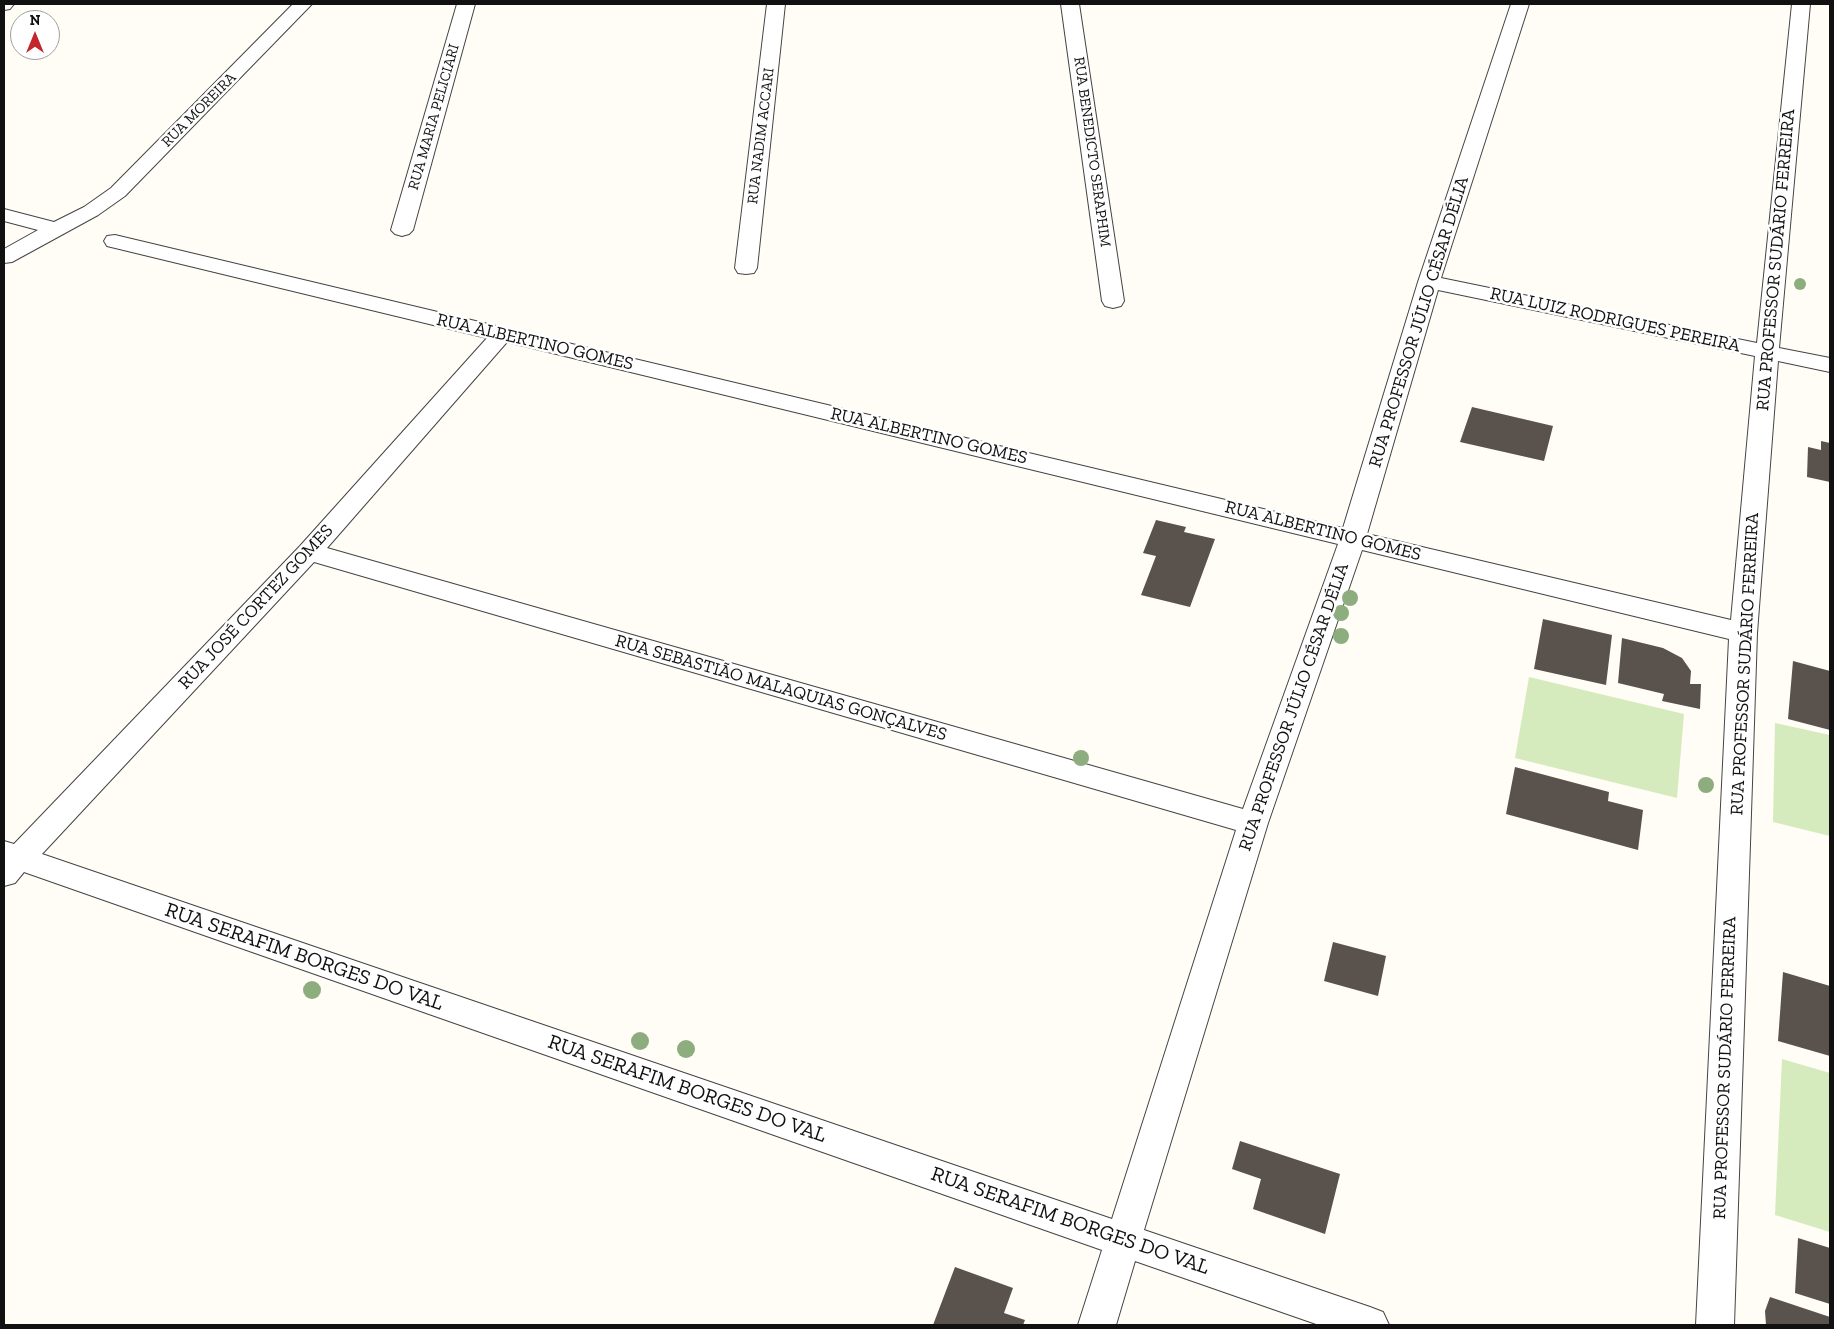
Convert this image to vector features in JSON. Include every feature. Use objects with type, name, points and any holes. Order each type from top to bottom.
[{"type":"street","name":"RUA MOREIRA","points":[[4,257],[91,210],[118,192],[303,4]]},
{"type":"street","name":"RUA MARIA PELICIARI","points":[[402,230],[466,4]]},
{"type":"street","name":"RUA NADIM ACCARI","points":[[746,268],[776,4]]},
{"type":"street","name":"RUA BENEDICTO SERAPHIM","points":[[1070,4],[1113,301]]},
{"type":"street","name":"RUA PROFESSOR JÚLIO CÉSAR DÉLIA","points":[[1097,1325],[1253,824],[1353,538],[1429,282],[1520,4]]},
{"type":"street","name":"RUA PROFESSOR SUDÁRIO FERREIRA","points":[[1715,1325],[1743,633],[1767,352],[1801,4]]},
{"type":"street","points":[[4,215],[57,229]]},
{"type":"street","name":"RUA ALBERTINO GOMES","points":[[115,241],[1743,633]]},
{"type":"street","name":"RUA LUIZ RODRIGUES PEREIRA","points":[[1429,282],[1830,365]]},
{"type":"street","name":"RUA JOSÉ CORTEZ GOMES","points":[[9,862],[309,552],[502,334]]},
{"type":"street","name":"RUA SEBASTIÃO MALAQUIAS GONÇALVES","points":[[309,552],[1253,824]]},
{"type":"street","name":"RUA SERAFIM BORGES DO VAL","points":[[9,862],[1370,1325]]},
{"type":"green space","points":[[1529,677],[1684,714],[1677,798],[1515,758]]},
{"type":"green space","points":[[1775,723],[1830,735],[1830,836],[1773,822]]},
{"type":"green space","points":[[1782,1059],[1830,1073],[1830,1232],[1775,1215]]},
{"type":"building","points":[[1472,407],[1553,426],[1544,461],[1460,442]]},
{"type":"building","points":[[1821,441],[1830,443],[1830,482],[1807,477],[1808,447],[1821,450]]},
{"type":"building","points":[[1156,520],[1186,527],[1184,532],[1215,539],[1190,607],[1141,595],[1156,556],[1143,553]]},
{"type":"building","points":[[1543,619],[1612,635],[1606,685],[1534,669]]},
{"type":"building","points":[[1622,638],[1663,648],[1682,658],[1691,671],[1690,684],[1701,684],[1700,709],[1662,701],[1664,694],[1618,683]]},
{"type":"building","points":[[1793,661],[1830,671],[1830,730],[1788,719]]},
{"type":"building","points":[[1515,767],[1609,792],[1608,801],[1643,810],[1638,850],[1506,814]]},
{"type":"building","points":[[1333,942],[1386,956],[1378,996],[1324,981]]},
{"type":"building","points":[[1783,972],[1830,986],[1830,1056],[1778,1041]]},
{"type":"building","points":[[1240,1141],[1340,1174],[1325,1234],[1253,1209],[1261,1179],[1232,1169]]},
{"type":"building","points":[[1798,1238],[1830,1248],[1830,1304],[1795,1293]]},
{"type":"building","points":[[955,1267],[1013,1288],[1004,1313],[1025,1320],[1023,1325],[933,1325]]},
{"type":"building","points":[[1770,1297],[1830,1317],[1830,1325],[1766,1325],[1765,1311]]}]
